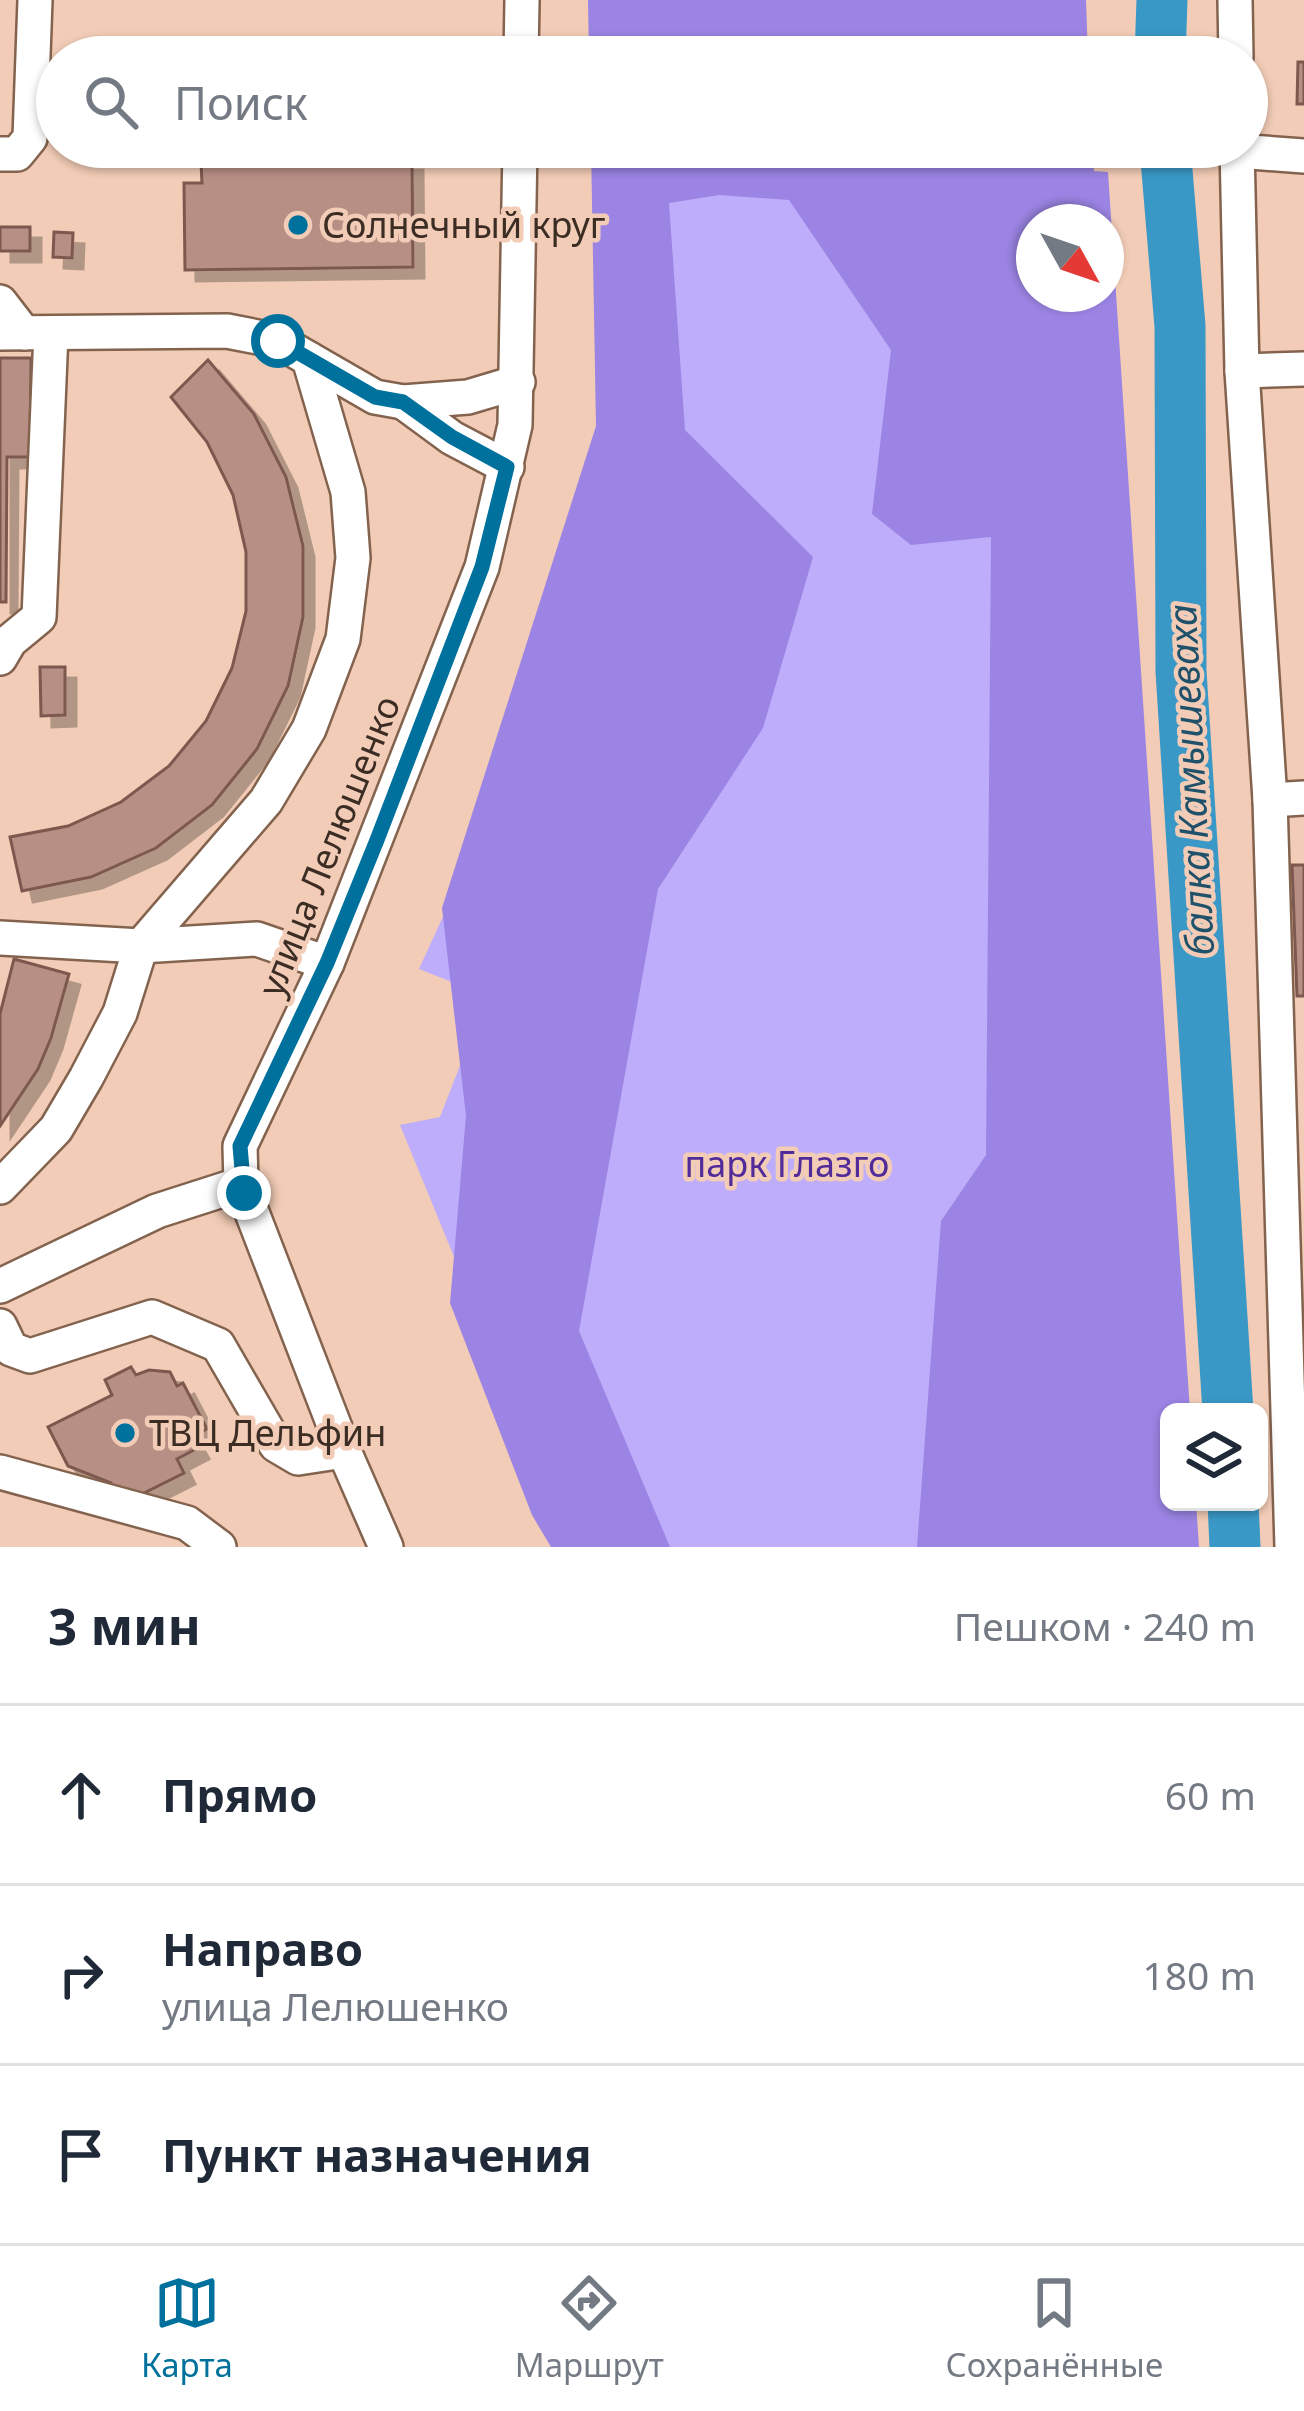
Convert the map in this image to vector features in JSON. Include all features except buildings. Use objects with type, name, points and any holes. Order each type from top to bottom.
[{"type":"street","points":[[0,154],[17,154],[30,138],[35,0]]},
{"type":"street","points":[[521,36],[522,0]]},
{"type":"street","points":[[1235,0],[1236,36]]},
{"type":"street","points":[[1268,152],[1304,156]]},
{"type":"street","name":"улица Лелюшенко","points":[[386,1547],[241,1184],[240,1146],[327,963],[482,567],[515,425],[520,168]]},
{"type":"street","points":[[1237,168],[1242,371],[1270,800],[1292,1547]]},
{"type":"street","points":[[0,302],[25,333],[40,617],[10,641],[0,658]]},
{"type":"street","points":[[25,333],[226,331],[278,341],[375,397],[403,402],[468,397],[518,382]]},
{"type":"street","points":[[0,1187],[56,1129],[86,1078],[120,1013],[141,946],[266,801],[309,729],[343,639],[353,558],[348,492],[309,358]]},
{"type":"street","points":[[1242,371],[1304,369]]},
{"type":"street","points":[[403,402],[452,437],[507,467]]},
{"type":"street","points":[[1270,800],[1304,798]]},
{"type":"street","points":[[0,938],[141,946],[257,939],[327,963]]},
{"type":"street","points":[[0,1286],[157,1211],[241,1184]]},
{"type":"street","points":[[0,1326],[11,1349],[30,1357],[152,1317],[218,1345],[276,1445],[298,1458],[344,1451]]},
{"type":"street","points":[[0,1472],[187,1523],[219,1547]]},
{"type":"green space","name":"парк Глазго","points":[[643,168],[752,168],[1016,219],[1016,312],[1036,312],[1152,1547],[573,1547],[400,1125],[440,1117],[487,996],[419,969],[641,484]]},
{"type":"shaded area","points":[[588,0],[1086,0],[1087,36],[589,36]]},
{"type":"shaded area","points":[[591,168],[1094,168],[1108,172],[1110,204],[1016,204],[1016,312],[1117,312],[1189,1403],[1160,1403],[1160,1511],[1197,1511],[1199,1547],[917,1547],[941,1221],[986,1155],[991,537],[911,545],[872,514],[891,350],[789,200],[719,195],[669,203],[685,430],[813,557],[763,728],[658,889],[579,1331],[670,1547],[551,1547],[532,1515],[450,1303],[466,1116],[442,908],[596,426]]},
{"type":"waterway","name":"балка Камышеваха","points":[[1161,36],[1162,0]]},
{"type":"waterway","name":"балка Камышеваха","points":[[1167,168],[1180,326],[1181,671],[1227,1403]]},
{"type":"waterway","name":"балка Камышеваха","points":[[1233,1511],[1235,1547]]},
{"type":"place","name":"Солнечный круг","points":[[298,225]]},
{"type":"place","name":"ТВЦ Дельфин","points":[[125,1433]]},
{"type":"route","points":[[244,1193],[240,1146],[327,963],[377,840],[482,567],[507,467],[452,437],[403,402],[375,397],[278,341]]}]
